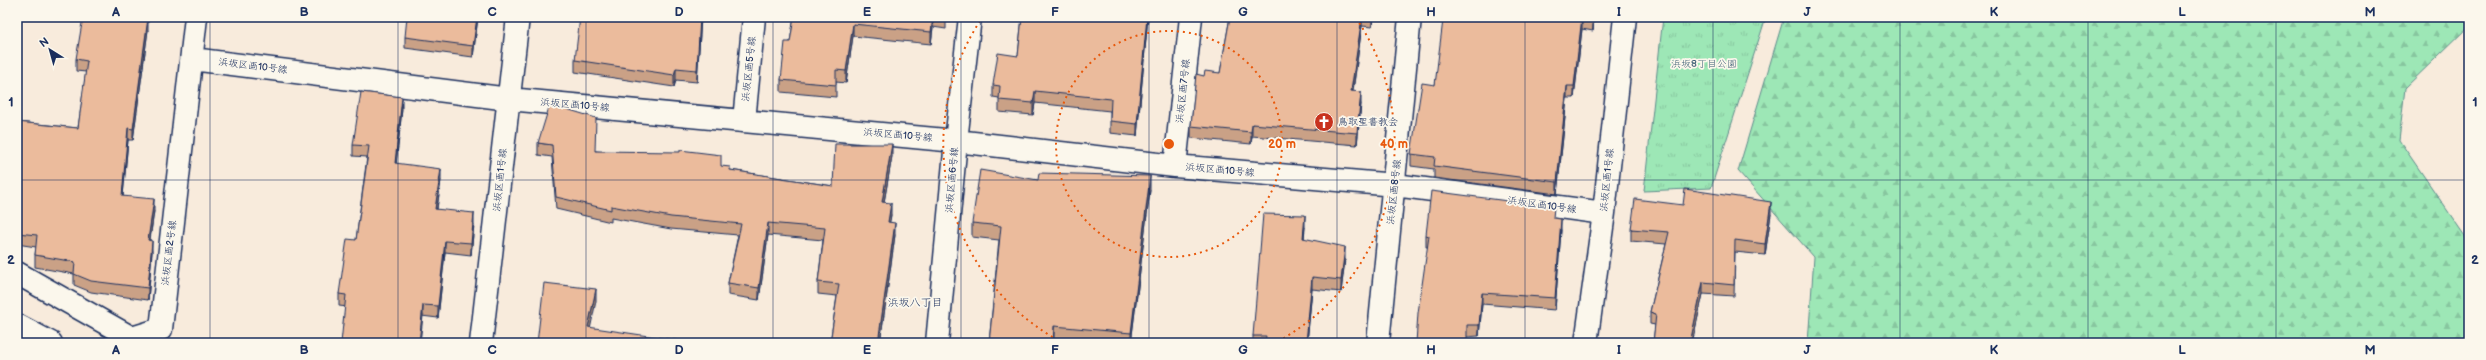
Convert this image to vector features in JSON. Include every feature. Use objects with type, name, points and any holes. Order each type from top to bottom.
[{"type":"street","name":"浜坂区画2号線","points":[[17,273],[132,338],[161,329],[196,17]]},
{"type":"street","name":"浜坂区画1号線","points":[[481,343],[518,17]]},
{"type":"street","name":"浜坂区画5号線","points":[[744,121],[754,17]]},
{"type":"street","name":"浜坂区画6号線","points":[[937,343],[956,141],[970,17]]},
{"type":"street","name":"浜坂区画7号線","points":[[1174,166],[1191,17]]},
{"type":"street","name":"浜坂区画8号線","points":[[1378,343],[1395,185],[1410,17]]},
{"type":"street","name":"浜坂区画1号線","points":[[1586,343],[1604,213],[1625,17]]},
{"type":"street","name":"浜坂区画10号線","points":[[192,59],[509,99],[956,141],[1174,166],[1395,185],[1604,213]]},
{"type":"street","points":[[17,325],[51,343]]},
{"type":"green space","name":"浜坂8丁目公園","points":[[1663,17],[1766,17],[1711,188],[1644,191]]},
{"type":"green space","points":[[1784,17],[2469,17],[2469,26],[2405,88],[2399,140],[2469,242],[2469,343],[1808,343],[1814,257],[1738,171]]},
{"type":"building","points":[[83,17],[148,18],[133,129],[128,128],[122,196],[154,199],[148,240],[152,241],[148,288],[91,281],[74,274],[75,262],[35,255],[37,235],[17,233],[17,122],[78,128],[87,61],[76,59]]},
{"type":"building","points":[[407,17],[477,17],[473,46],[405,37]]},
{"type":"building","points":[[580,17],[700,17],[697,70],[676,68],[674,75],[575,60]]},
{"type":"building","points":[[794,17],[933,17],[931,32],[853,24],[846,71],[836,70],[836,85],[781,80],[785,42],[790,42]]},
{"type":"building","points":[[1022,17],[1147,17],[1137,124],[1110,121],[1111,99],[1035,91],[1033,103],[999,100],[1000,86],[993,85],[998,53],[1018,56]]},
{"type":"building","points":[[1230,17],[1362,17],[1351,91],[1361,92],[1357,133],[1252,124],[1251,132],[1191,126],[1196,74],[1204,76],[1205,71],[1220,73]]},
{"type":"building","points":[[1448,17],[1582,17],[1574,86],[1567,86],[1557,182],[1434,166],[1435,157],[1411,154],[1422,83],[1435,85],[1443,20],[1448,21]]},
{"type":"building","points":[[1582,17],[1593,17],[1593,19]]},
{"type":"building","points":[[361,92],[402,97],[395,163],[441,169],[435,209],[474,213],[471,243],[445,241],[438,306],[423,305],[419,343],[341,343],[346,295],[339,294],[347,239],[356,240],[369,146],[353,145]]},
{"type":"building","points":[[550,104],[596,118],[595,151],[680,152],[680,150],[721,155],[721,166],[730,167],[730,170],[833,186],[835,144],[892,144],[882,202],[891,203],[888,222],[895,223],[878,343],[830,343],[839,284],[818,282],[825,228],[768,223],[759,288],[728,283],[741,224],[671,217],[611,206],[611,210],[556,197],[552,145],[538,143]]},
{"type":"building","points":[[980,170],[1038,180],[1039,173],[1150,176],[1131,333],[1054,326],[1053,343],[989,343],[1001,226],[972,223]]},
{"type":"building","points":[[1685,189],[1771,202],[1765,244],[1735,240],[1734,285],[1703,282],[1690,343],[1653,343],[1656,314],[1650,312],[1669,232],[1631,229],[1635,199],[1683,205]]},
{"type":"building","points":[[1431,191],[1554,207],[1553,218],[1561,219],[1555,298],[1482,293],[1479,325],[1467,325],[1467,343],[1416,343],[1418,313],[1429,236],[1426,235]]},
{"type":"building","points":[[1263,214],[1305,215],[1303,238],[1345,247],[1341,280],[1312,277],[1306,343],[1265,343],[1266,336],[1253,336]]},
{"type":"building","points":[[544,283],[596,289],[588,327],[695,343],[537,343]]},
{"type":"place","name":"鳥取聖書教会","points":[[1324,122]]},
{"type":"district","name":"浜坂八丁目","points":[[915,302]]}]
